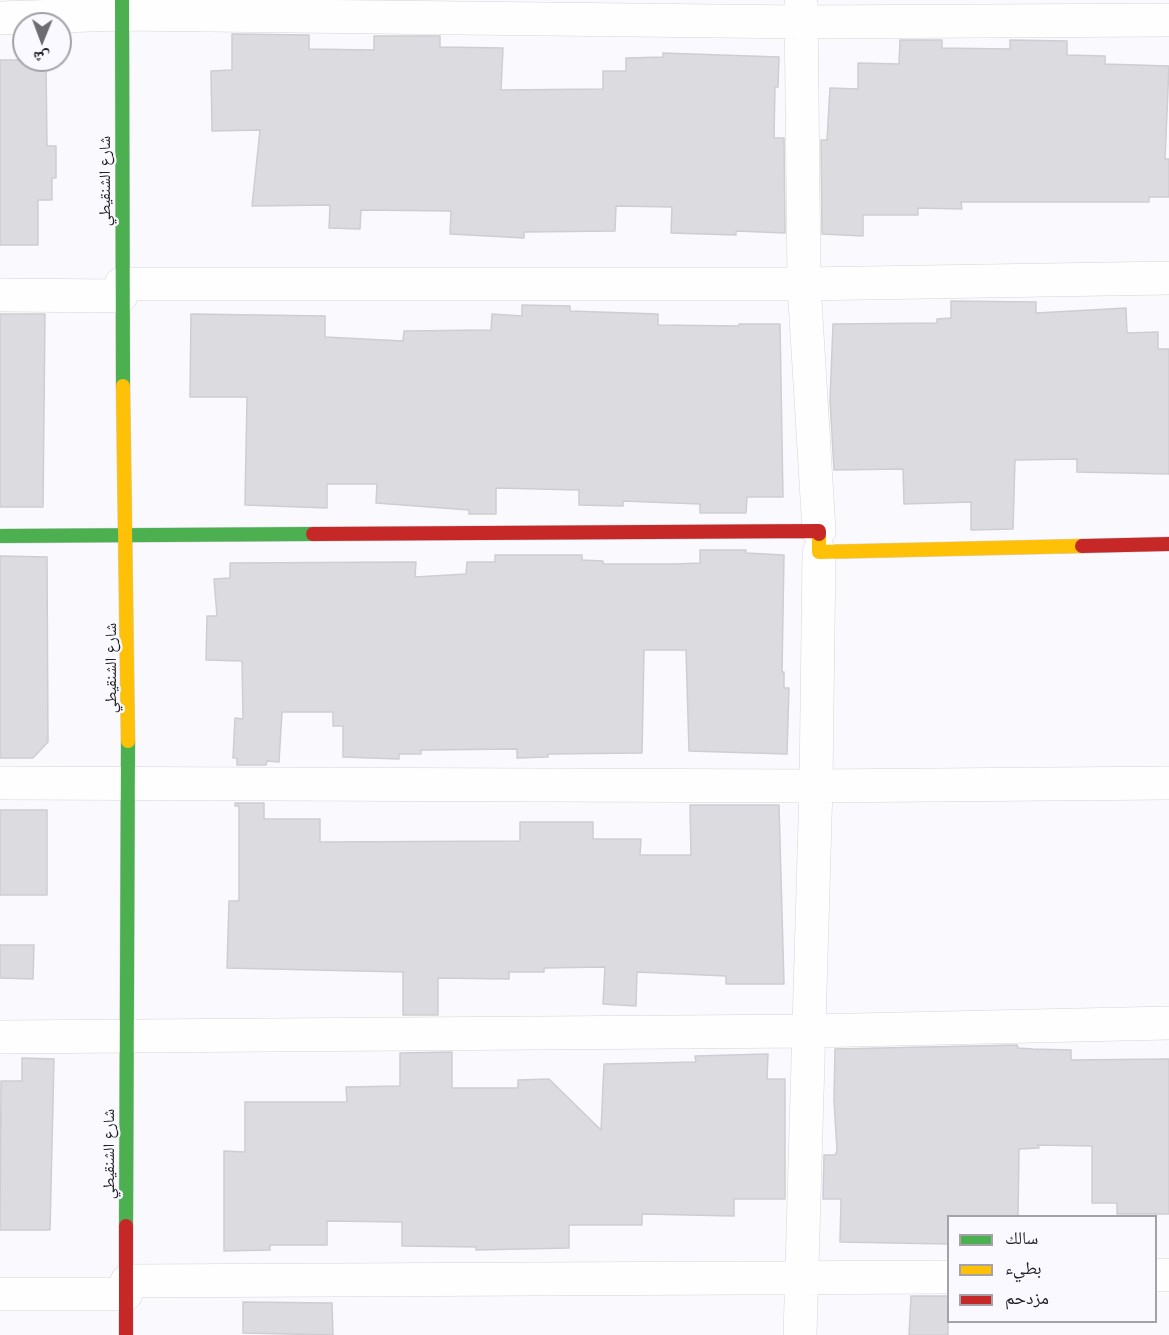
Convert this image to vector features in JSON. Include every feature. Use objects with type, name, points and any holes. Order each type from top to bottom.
[{"type":"street","points":[[0,18],[122,7],[802,11],[1169,20]]},
{"type":"street","name":"شارع الشنقيطي","points":[[122,7],[121,290],[129,783],[125,1036],[126,1335]]},
{"type":"street","points":[[800,1335],[816,786],[819,542],[804,284],[802,11]]},
{"type":"street","points":[[0,295],[121,290],[804,284],[1169,278]]},
{"type":"street","points":[[0,536],[1169,544]]},
{"type":"street","points":[[0,783],[816,786],[1169,783]]},
{"type":"street","points":[[0,1037],[809,1031],[1169,1023]]},
{"type":"street","points":[[0,1294],[126,1288],[947,1277]]},
{"type":"building","points":[[232,34],[309,35],[309,49],[374,50],[374,36],[440,36],[440,47],[503,48],[501,90],[603,89],[603,71],[626,71],[626,58],[663,57],[663,53],[779,57],[778,87],[775,87],[774,138],[784,138],[785,233],[736,231],[736,235],[671,233],[672,207],[616,206],[615,231],[524,232],[524,238],[450,234],[451,211],[361,210],[360,229],[329,228],[330,205],[252,206],[260,130],[212,131],[211,71],[232,70]]},
{"type":"building","points":[[900,40],[942,40],[942,48],[1010,49],[1010,40],[1067,41],[1067,55],[1105,56],[1105,64],[1169,66],[1165,159],[1169,159],[1169,197],[1149,197],[1149,202],[961,202],[962,209],[918,208],[918,215],[863,215],[863,236],[822,234],[821,140],[827,140],[830,88],[858,89],[858,63],[899,64]]},
{"type":"building","points":[[0,60],[12,60],[12,72],[46,72],[47,146],[56,146],[56,178],[52,178],[52,200],[38,200],[38,245],[0,245]]},
{"type":"building","points":[[951,301],[1036,302],[1036,313],[1126,308],[1127,333],[1158,332],[1158,349],[1169,349],[1169,474],[1077,472],[1077,459],[1015,460],[1013,529],[971,530],[971,502],[904,504],[903,469],[834,470],[830,400],[833,324],[937,323],[937,319],[951,318]]},
{"type":"building","points":[[522,305],[570,306],[570,311],[658,314],[658,325],[780,324],[783,497],[747,497],[746,513],[700,513],[700,504],[623,501],[623,506],[579,505],[579,490],[496,488],[496,514],[469,514],[469,510],[376,503],[377,484],[327,484],[327,508],[245,505],[247,397],[190,397],[191,314],[325,316],[325,337],[403,341],[404,331],[491,330],[492,314],[522,316]]},
{"type":"building","points":[[0,314],[45,314],[43,507],[0,507]]},
{"type":"building","points":[[700,550],[746,550],[746,553],[784,555],[782,672],[784,672],[784,688],[789,688],[787,754],[689,751],[686,650],[644,650],[642,753],[548,754],[548,757],[517,758],[517,749],[421,750],[421,754],[399,754],[399,759],[343,757],[343,726],[333,726],[333,712],[282,712],[279,762],[267,761],[266,765],[237,765],[237,758],[233,758],[235,718],[243,719],[242,661],[206,660],[207,616],[217,616],[214,579],[230,578],[230,563],[416,562],[415,577],[466,574],[467,562],[495,562],[495,555],[582,555],[582,560],[603,561],[603,564],[674,564],[700,563]]},
{"type":"building","points":[[0,556],[47,557],[48,742],[33,758],[0,758]]},
{"type":"building","points":[[235,803],[264,803],[264,819],[320,819],[320,842],[520,841],[520,822],[593,822],[593,839],[641,839],[640,855],[691,855],[690,805],[779,805],[784,984],[726,984],[726,976],[637,972],[636,1006],[603,1004],[605,967],[544,968],[544,972],[509,972],[509,979],[438,978],[438,1015],[403,1015],[403,972],[227,968],[229,901],[239,901],[239,806],[235,806]]},
{"type":"building","points":[[0,810],[47,810],[47,895],[0,895]]},
{"type":"building","points":[[0,945],[34,945],[33,979],[0,978]]},
{"type":"building","points":[[1017,1045],[1018,1048],[1071,1050],[1071,1060],[1169,1059],[1169,1214],[1117,1214],[1117,1203],[1092,1203],[1092,1146],[1038,1145],[1039,1148],[1019,1149],[1018,1215],[947,1215],[947,1244],[840,1242],[841,1199],[823,1199],[824,1155],[835,1155],[837,1151],[834,1100],[835,1049]]},
{"type":"building","points":[[452,1052],[452,1088],[518,1088],[518,1080],[549,1079],[601,1130],[604,1064],[696,1062],[695,1056],[768,1054],[767,1079],[785,1079],[785,1199],[734,1199],[734,1216],[642,1214],[642,1225],[569,1225],[569,1248],[476,1250],[476,1247],[402,1246],[402,1222],[327,1221],[327,1245],[270,1245],[270,1250],[224,1251],[224,1151],[245,1152],[245,1102],[347,1102],[346,1087],[400,1086],[400,1053]]},
{"type":"building","points":[[22,1058],[54,1059],[50,1230],[0,1230],[1,1081],[22,1081]]},
{"type":"building","points":[[911,1296],[947,1296],[948,1335],[909,1335]]},
{"type":"building","points":[[243,1302],[332,1303],[333,1335],[243,1333]]},
{"type":"traffic: fast","points":[[122,0],[123,386]]},
{"type":"traffic: fast","points":[[0,536],[313,534]]},
{"type":"traffic: fast","points":[[126,1226],[128,741]]},
{"type":"traffic: slow","points":[[123,386],[128,741]]},
{"type":"traffic: slow","points":[[819,534],[819,552],[1082,546]]},
{"type":"traffic: jam","points":[[313,534],[819,531],[819,534]]},
{"type":"traffic: jam","points":[[1082,546],[1169,544]]},
{"type":"traffic: jam","points":[[126,1226],[126,1335]]}]
